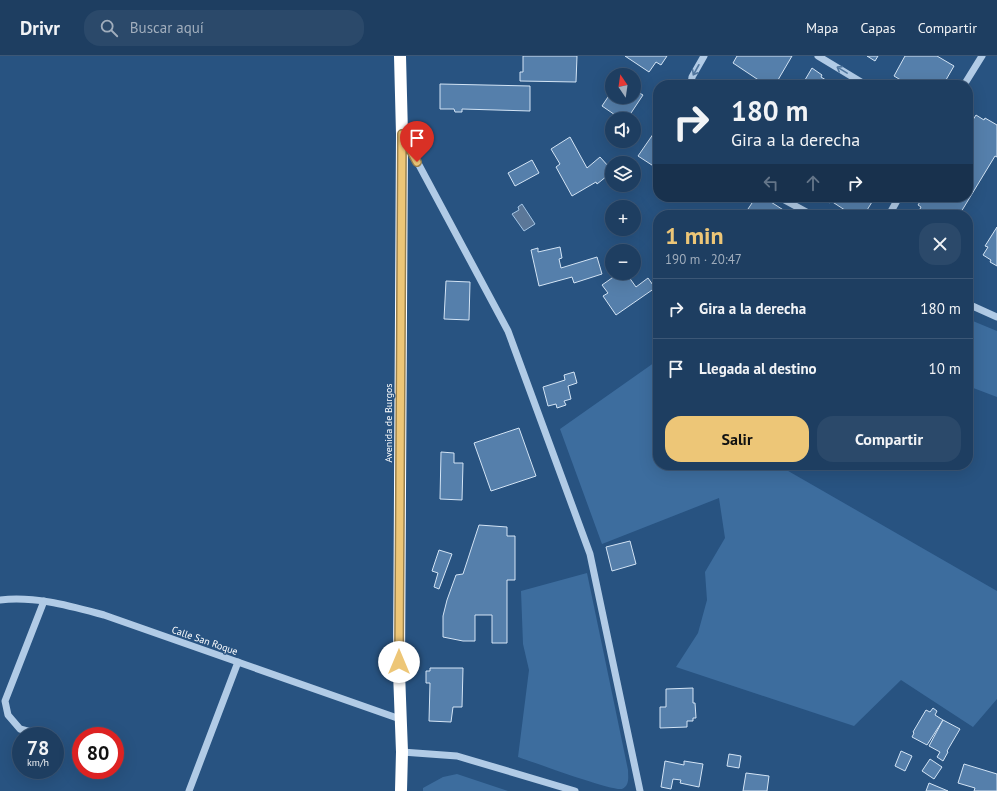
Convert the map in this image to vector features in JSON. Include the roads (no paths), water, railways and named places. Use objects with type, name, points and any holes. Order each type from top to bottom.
[{"type":"highway","name":"Avenida de Burgos","points":[[400,56],[402,134],[401,791]]},
{"type":"street","points":[[692,80],[704,56]]},
{"type":"street","points":[[818,56],[858,80]]},
{"type":"street","points":[[967,80],[982,56]]},
{"type":"street","points":[[402,134],[508,331],[590,554],[640,791]]},
{"type":"street","points":[[787,202],[803,210]]},
{"type":"street","points":[[973,306],[997,318]]},
{"type":"street","name":"Calle San Roque","points":[[0,600],[14,598],[54,602],[104,615],[400,719]]},
{"type":"street","points":[[18,727],[8,715],[5,700],[44,601]]},
{"type":"street","points":[[189,791],[238,662]]},
{"type":"street","points":[[402,752],[457,756],[574,791]]}]
